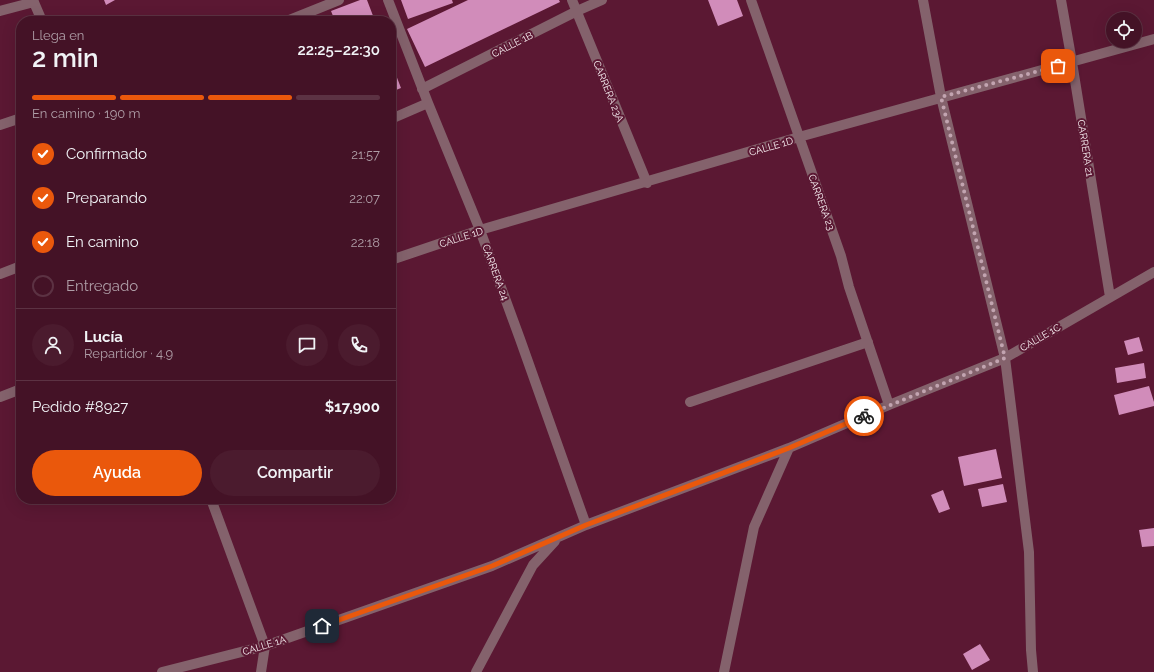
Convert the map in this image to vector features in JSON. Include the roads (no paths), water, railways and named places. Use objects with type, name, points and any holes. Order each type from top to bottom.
[{"type":"street","points":[[299,16],[339,0]]},
{"type":"street","name":"CARRERA 24","points":[[388,0],[394,16]]},
{"type":"street","name":"CARRERA 23A","points":[[572,0],[647,183]]},
{"type":"street","name":"CALLE 1B","points":[[422,89],[577,11],[602,0]]},
{"type":"street","name":"CARRERA 23","points":[[751,0],[842,256],[848,287],[889,405]]},
{"type":"street","points":[[923,0],[941,97],[1005,358],[1029,552],[1031,650],[1033,672]]},
{"type":"street","name":"CARRERA 21","points":[[1061,0],[1110,297]]},
{"type":"street","points":[[0,11],[34,1],[40,16]]},
{"type":"street","name":"CARRERA 24","points":[[396,21],[422,89],[480,230],[586,525]]},
{"type":"street","name":"CALLE 1D","points":[[396,258],[480,230],[941,97],[1154,39]]},
{"type":"street","points":[[396,117],[428,103]]},
{"type":"street","points":[[0,125],[16,120]]},
{"type":"street","points":[[0,274],[16,268]]},
{"type":"street","name":"CALLE 1C","points":[[789,448],[889,405],[1005,358],[1154,272]]},
{"type":"street","points":[[690,402],[868,342]]},
{"type":"street","points":[[0,397],[16,391]]},
{"type":"street","points":[[724,672],[754,527],[789,448]]},
{"type":"street","name":"CALLE 1A","points":[[162,672],[265,646],[492,566],[586,525],[789,448]]},
{"type":"street","points":[[213,504],[265,646],[261,672]]},
{"type":"street","points":[[476,672],[533,565],[558,538]]}]
